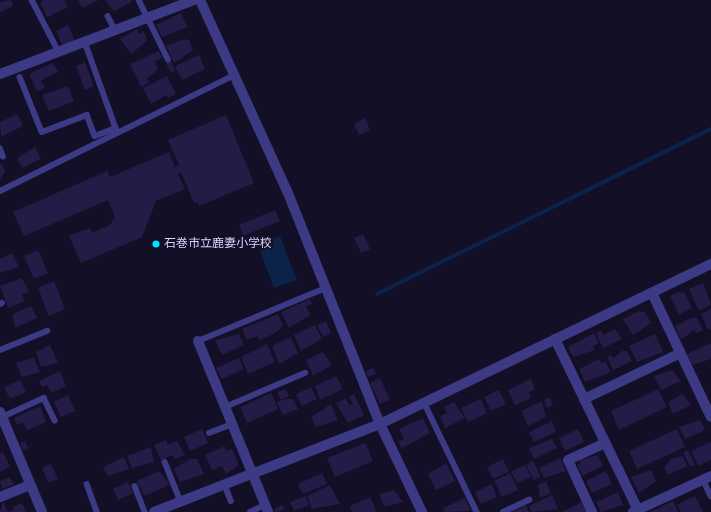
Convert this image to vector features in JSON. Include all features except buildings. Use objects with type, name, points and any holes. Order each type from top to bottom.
[{"type":"street","points":[[0,74],[194,0]]},
{"type":"street","points":[[200,0],[236,75],[326,288],[380,424],[422,512]]},
{"type":"street","points":[[154,512],[380,424],[711,264]]},
{"type":"street","points":[[652,293],[711,417]]},
{"type":"street","points":[[555,339],[637,511],[707,477]]},
{"type":"street","points":[[198,341],[266,509]]},
{"type":"street","points":[[584,399],[681,353]]},
{"type":"street","points":[[1,415],[42,512]]},
{"type":"street","points":[[592,512],[568,460],[605,443]]},
{"type":"street","points":[[0,497],[30,485]]},
{"type":"lane","points":[[33,0],[59,52]]},
{"type":"lane","points":[[139,0],[168,59]]},
{"type":"lane","points":[[108,16],[115,30]]},
{"type":"lane","points":[[85,42],[117,130]]},
{"type":"lane","points":[[0,191],[117,130],[236,75]]},
{"type":"lane","points":[[20,77],[42,132],[87,115],[95,136],[117,130]]},
{"type":"lane","points":[[0,148],[3,156]]},
{"type":"lane","points":[[198,341],[326,288]]},
{"type":"lane","points":[[0,350],[47,331]]},
{"type":"lane","points":[[225,407],[305,373]]},
{"type":"lane","points":[[1,415],[44,398],[55,421]]},
{"type":"lane","points":[[424,402],[478,512]]},
{"type":"lane","points":[[209,433],[232,424]]},
{"type":"lane","points":[[166,462],[181,502]]},
{"type":"lane","points":[[707,477],[711,496]]},
{"type":"lane","points":[[87,484],[97,512]]},
{"type":"lane","points":[[225,485],[231,501]]},
{"type":"lane","points":[[135,486],[145,512]]},
{"type":"lane","points":[[503,512],[529,500]]},
{"type":"lane","points":[[250,512],[266,509]]},
{"type":"water","points":[[280,236],[297,280],[274,288],[258,245]]},
{"type":"waterway","points":[[377,294],[711,129]]},
{"type":"place","name":"石巻市立鹿妻小学校","points":[[156,244]]}]
